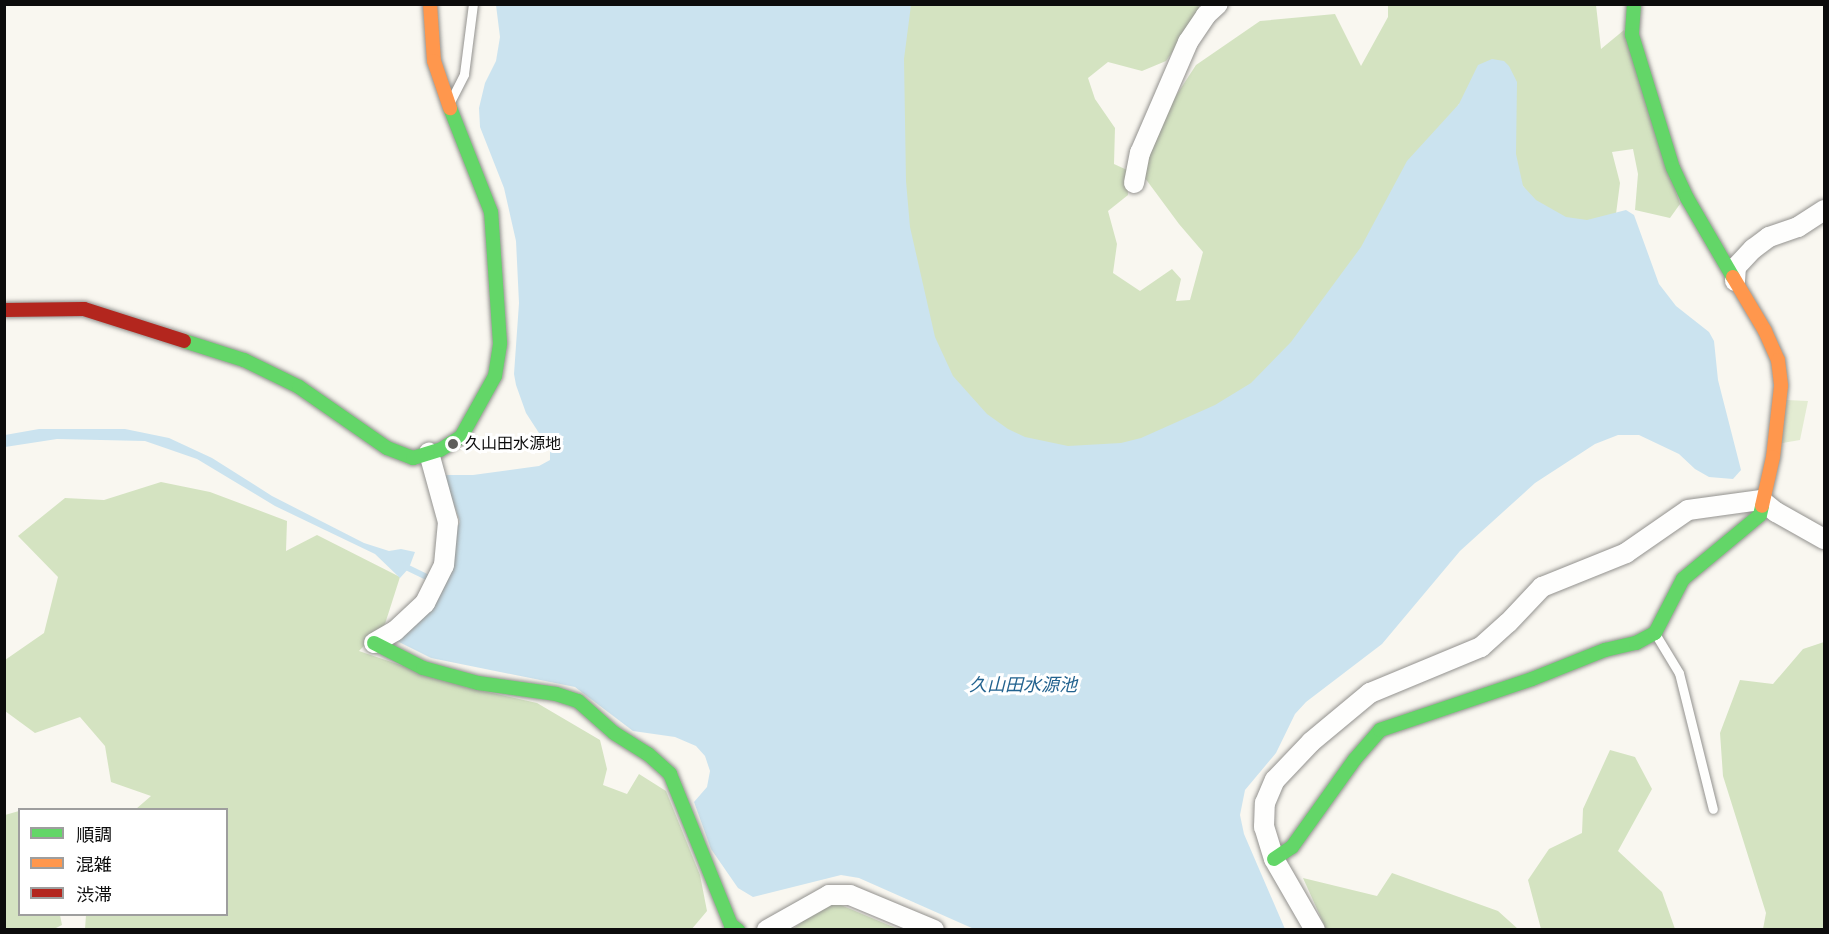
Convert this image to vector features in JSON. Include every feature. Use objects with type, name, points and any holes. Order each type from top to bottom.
[{"type":"street","points":[[430,4],[434,60],[491,212],[500,343],[495,376],[461,437],[440,450],[431,462]]},
{"type":"street","points":[[1134,183],[1140,153],[1188,42],[1206,15],[1218,4]]},
{"type":"street","points":[[1274,859],[1292,847],[1355,759],[1380,730],[1532,679],[1605,650],[1636,643],[1655,633],[1683,579],[1760,514],[1761,500],[1773,457],[1781,386],[1778,360],[1687,198],[1673,168],[1632,35],[1634,4]]},
{"type":"street","points":[[1735,280],[1736,267],[1753,249],[1769,237],[1798,227],[1824,210]]},
{"type":"street","points":[[4,310],[84,309],[244,360],[299,387],[387,448],[431,462]]},
{"type":"street","points":[[431,462],[448,522],[444,565],[425,603],[395,631],[378,641],[423,668],[478,683],[556,693],[578,701],[614,732],[648,754],[670,774],[731,925],[738,930]]},
{"type":"street","points":[[1315,930],[1274,859],[1264,827],[1265,803],[1275,780],[1311,742],[1370,693],[1481,647],[1508,623],[1542,587],[1626,553],[1688,510],[1761,500],[1776,512],[1824,539]]},
{"type":"street","points":[[767,930],[829,895],[850,895],[934,930]]},
{"type":"lane","points":[[449,104],[464,74],[473,4]]},
{"type":"lane","points":[[1655,633],[1679,673],[1713,809]]},
{"type":"green space","points":[[899,4],[1198,5],[1201,12],[1166,61],[1142,71],[1108,62],[1088,78],[1095,99],[1115,128],[1114,164],[1127,170],[1128,195],[1108,211],[1117,244],[1113,273],[1140,291],[1172,269],[1181,279],[1176,301],[1190,300],[1203,252],[1142,174],[1168,108],[1196,65],[1260,21],[1335,14],[1361,66],[1388,17],[1388,5],[1596,5],[1601,49],[1624,30],[1680,204],[1670,218],[1635,210],[1638,174],[1633,149],[1612,152],[1620,183],[1616,214],[1558,231],[1459,104],[1283,372],[1091,471],[952,412],[887,183]]},
{"type":"green space","points":[[1786,400],[1808,401],[1800,440],[1777,444]]},
{"type":"green space","points":[[161,482],[210,492],[287,521],[286,551],[317,535],[400,577],[385,624],[359,651],[465,687],[537,703],[600,740],[607,769],[603,785],[627,794],[639,774],[666,791],[700,875],[707,911],[691,930],[85,929],[86,916],[228,916],[228,808],[137,808],[151,796],[111,782],[105,746],[80,717],[35,733],[5,711],[5,660],[44,633],[58,577],[18,536],[65,498],[104,500]]},
{"type":"green space","points":[[1824,642],[1824,929],[1763,929],[1766,913],[1723,776],[1720,733],[1740,680],[1773,684],[1803,649]]},
{"type":"green space","points":[[1610,750],[1635,757],[1652,789],[1618,851],[1662,892],[1675,929],[1541,929],[1528,880],[1549,849],[1582,833],[1583,809]]},
{"type":"green space","points":[[18,811],[18,916],[60,916],[62,925],[54,929],[5,929],[5,815]]},
{"type":"green space","points":[[1392,873],[1498,911],[1518,929],[1326,929],[1303,878],[1377,896]]},
{"type":"green space","points":[[829,900],[898,929],[792,930]]},
{"type":"water","name":"久山田水源池","points":[[496,5],[911,5],[904,59],[906,181],[910,227],[935,337],[953,376],[987,414],[1008,429],[1025,437],[1068,446],[1121,443],[1141,438],[1215,405],[1251,383],[1291,342],[1361,247],[1407,161],[1459,104],[1478,65],[1492,59],[1504,61],[1517,82],[1516,154],[1523,186],[1536,200],[1566,217],[1587,220],[1626,210],[1634,215],[1659,284],[1676,306],[1709,332],[1714,341],[1718,380],[1741,470],[1733,479],[1709,477],[1695,469],[1679,454],[1639,435],[1618,435],[1595,444],[1535,483],[1460,551],[1382,644],[1306,702],[1295,714],[1276,753],[1245,790],[1240,815],[1244,834],[1285,929],[974,929],[859,878],[841,875],[753,897],[738,888],[711,849],[694,802],[707,787],[710,771],[705,756],[696,746],[675,737],[633,731],[575,687],[431,658],[397,641],[460,522],[444,475],[473,475],[539,466],[550,460],[550,450],[526,413],[516,385],[514,374],[519,303],[516,241],[504,188],[480,127],[479,108],[485,83],[496,61],[500,37]]},
{"type":"water","points":[[39,429],[125,429],[169,438],[212,458],[272,496],[364,543],[389,551],[401,549],[415,552],[409,568],[400,578],[375,554],[275,506],[197,459],[145,441],[57,439],[5,447],[5,435]]},
{"type":"waterway","points":[[402,565],[433,580]]},
{"type":"traffic: fast","points":[[1634,4],[1632,35],[1673,168],[1687,198],[1733,277]]},
{"type":"traffic: fast","points":[[184,341],[244,360],[299,387],[387,448],[413,458],[440,450],[461,437],[495,376],[500,343],[491,212],[450,108]]},
{"type":"traffic: fast","points":[[1274,859],[1292,847],[1355,759],[1380,730],[1532,679],[1605,650],[1636,643],[1655,633],[1683,579],[1760,515],[1762,506]]},
{"type":"traffic: fast","points":[[374,643],[423,668],[478,683],[556,694],[578,701],[614,733],[648,754],[670,774],[731,925],[738,930]]},
{"type":"traffic: slow","points":[[430,4],[434,61],[450,108]]},
{"type":"traffic: slow","points":[[1733,277],[1765,331],[1778,360],[1781,386],[1773,457],[1762,506]]},
{"type":"traffic: jam","points":[[4,310],[84,309],[184,341]]},
{"type":"place","name":"久山田水源地","points":[[453,444]]}]
